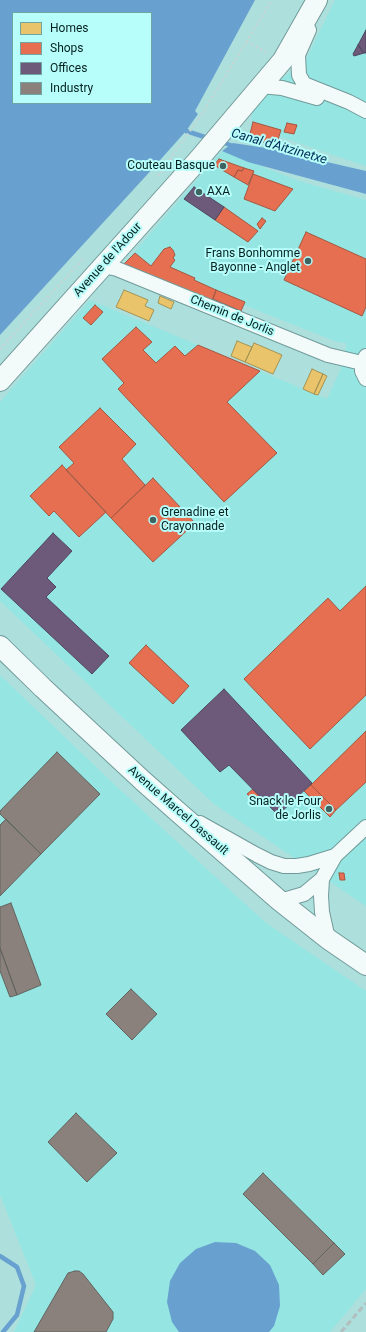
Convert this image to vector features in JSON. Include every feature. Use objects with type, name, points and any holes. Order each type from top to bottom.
[{"type":"main road","points":[[260,86],[271,54],[301,0]]},
{"type":"main road","name":"Avenue de l'Adour","points":[[0,381],[199,160],[283,60],[317,0]]},
{"type":"main road","name":"Avenue Marcel Dassault","points":[[0,646],[48,694],[143,781],[280,901],[328,939],[366,965]]},
{"type":"street","points":[[321,0],[298,55],[299,75],[304,84],[349,102],[366,112]]},
{"type":"street","points":[[260,86],[282,88],[366,112]]},
{"type":"street","name":"Chemin de Jorlis","points":[[103,266],[117,269],[328,355],[364,360]]},
{"type":"street","points":[[364,360],[362,371],[366,379]]},
{"type":"street","points":[[178,812],[227,837],[257,855],[271,862],[284,866],[309,864],[335,856]]},
{"type":"street","points":[[280,901],[304,894],[322,879],[335,856],[366,826]]},
{"type":"street","points":[[322,879],[320,896],[328,939]]},
{"type":"path","points":[[155,180],[178,150],[202,114],[272,0]]},
{"type":"path","points":[[0,349],[86,256]]},
{"type":"shaded area","points":[[0,0],[255,0],[195,111],[198,114],[186,131],[0,335]]},
{"type":"shaded area","points":[[335,0],[366,0],[366,166],[251,127],[253,98],[305,62]]},
{"type":"shaded area","points":[[233,143],[266,148],[366,171],[366,194],[248,162],[222,151]]},
{"type":"shaded area","points":[[222,151],[299,181],[366,200],[366,906],[214,804],[0,601],[0,402],[90,300],[327,399],[340,371],[347,343],[337,342],[244,305],[240,313],[124,264]]},
{"type":"shaded area","points":[[0,675],[117,787],[266,923],[366,991],[366,1289],[330,1332],[14,1332],[36,1285],[0,1195]]},
{"type":"shaded area","points":[[215,1242],[236,1243],[255,1251],[270,1265],[279,1285],[280,1306],[274,1326],[269,1332],[179,1332],[172,1322],[167,1302],[170,1281],[180,1263],[196,1249]]},
{"type":"building: Homes","points":[[124,290],[148,300],[145,306],[154,310],[149,321],[116,307]]},
{"type":"building: Homes","points":[[160,296],[174,302],[171,309],[158,303]]},
{"type":"building: Homes","points":[[237,341],[252,347],[245,362],[231,356]]},
{"type":"building: Homes","points":[[254,343],[282,355],[273,374],[245,362]]},
{"type":"building: Homes","points":[[312,369],[323,374],[314,394],[303,389]]},
{"type":"building: Homes","points":[[323,374],[327,376],[318,395],[314,394]]},
{"type":"building: Shops","points":[[253,122],[281,130],[276,146],[249,138]]},
{"type":"building: Shops","points":[[287,123],[297,125],[294,134],[284,132]]},
{"type":"building: Shops","points":[[219,159],[244,168],[242,171],[238,170],[234,177],[214,165]]},
{"type":"building: Shops","points":[[244,168],[254,171],[248,185],[234,177],[238,170],[242,171]]},
{"type":"building: Shops","points":[[253,174],[293,189],[275,211],[244,199]]},
{"type":"building: Shops","points":[[224,207],[258,231],[248,242],[215,220]]},
{"type":"building: Shops","points":[[262,218],[266,221],[260,229],[257,224]]},
{"type":"building: Shops","points":[[306,232],[366,259],[366,307],[362,316],[284,280]]},
{"type":"building: Shops","points":[[170,247],[175,255],[173,258],[175,260],[170,267],[195,278],[194,280],[216,290],[212,301],[124,264],[135,253],[151,266],[164,249]]},
{"type":"building: Shops","points":[[216,290],[245,302],[241,311],[213,299]]},
{"type":"building: Shops","points":[[95,305],[103,312],[91,325],[83,318]]},
{"type":"building: Shops","points":[[136,327],[152,342],[143,350],[156,363],[175,346],[185,356],[198,345],[260,371],[227,402],[277,453],[224,502],[118,389],[124,383],[102,359]]},
{"type":"building: Shops","points":[[100,408],[136,444],[122,459],[145,485],[111,518],[66,470],[74,463],[59,447]]},
{"type":"building: Shops","points":[[62,465],[106,512],[79,537],[54,511],[49,516],[30,496]]},
{"type":"building: Shops","name":"Grenadine et Crayonnade","points":[[153,478],[195,523],[153,562],[111,518]]},
{"type":"building: Shops","points":[[366,586],[366,695],[310,749],[244,679],[328,598],[340,611]]},
{"type":"building: Shops","points":[[146,645],[189,686],[173,704],[129,663]]},
{"type":"building: Shops","points":[[366,731],[366,782],[336,810],[311,785]]},
{"type":"building: Shops","points":[[311,785],[336,810],[330,817],[304,791]]},
{"type":"building: Shops","points":[[253,789],[264,800],[259,805],[247,794]]},
{"type":"building: Shops","points":[[339,873],[344,873],[345,880],[340,880]]},
{"type":"building: Offices","points":[[366,30],[366,53],[364,53],[358,45]]},
{"type":"building: Offices","points":[[358,45],[364,53],[354,56],[353,54]]},
{"type":"building: Offices","points":[[194,187],[224,207],[215,220],[184,199]]},
{"type":"building: Offices","points":[[53,533],[72,551],[47,578],[56,587],[46,597],[109,656],[92,674],[1,589]]},
{"type":"building: Offices","points":[[224,689],[312,783],[278,815],[229,765],[220,772],[181,730]]},
{"type":"building: Industry","points":[[57,752],[100,794],[41,854],[0,814],[0,811]]},
{"type":"building: Industry","points":[[6,819],[41,854],[0,896],[0,825]]},
{"type":"building: Industry","points":[[11,903],[41,985],[17,995],[0,948],[0,907]]},
{"type":"building: Industry","points":[[0,948],[17,995],[10,997],[0,971]]},
{"type":"building: Industry","points":[[131,989],[157,1014],[132,1040],[106,1014]]},
{"type":"building: Industry","points":[[76,1113],[117,1153],[87,1182],[48,1142]]},
{"type":"building: Industry","points":[[263,1173],[334,1243],[313,1264],[243,1194]]},
{"type":"building: Industry","points":[[334,1243],[345,1254],[323,1275],[313,1264]]},
{"type":"building: Industry","points":[[79,1271],[83,1274],[113,1312],[113,1319],[106,1332],[34,1332],[68,1273]]},
{"type":"waterway","name":"Canal d'Aitzinetxe","points":[[186,131],[211,139]]},
{"type":"waterway","name":"Canal d'Aitzinetxe","points":[[220,141],[235,147]]},
{"type":"waterway","points":[[0,1256],[17,1267],[24,1286],[17,1315],[3,1332]]},
{"type":"railway","points":[[341,1332],[366,1303]]},
{"type":"place","name":"Couteau Basque","points":[[223,166]]},
{"type":"place","name":"AXA","points":[[199,192]]},
{"type":"place","name":"Frans Bonhomme Bayonne - Anglet","points":[[308,261]]},
{"type":"place","name":"Grenadine et Crayonnade","points":[[153,520]]},
{"type":"place","name":"Snack le Four de Jorlis","points":[[329,809]]}]
